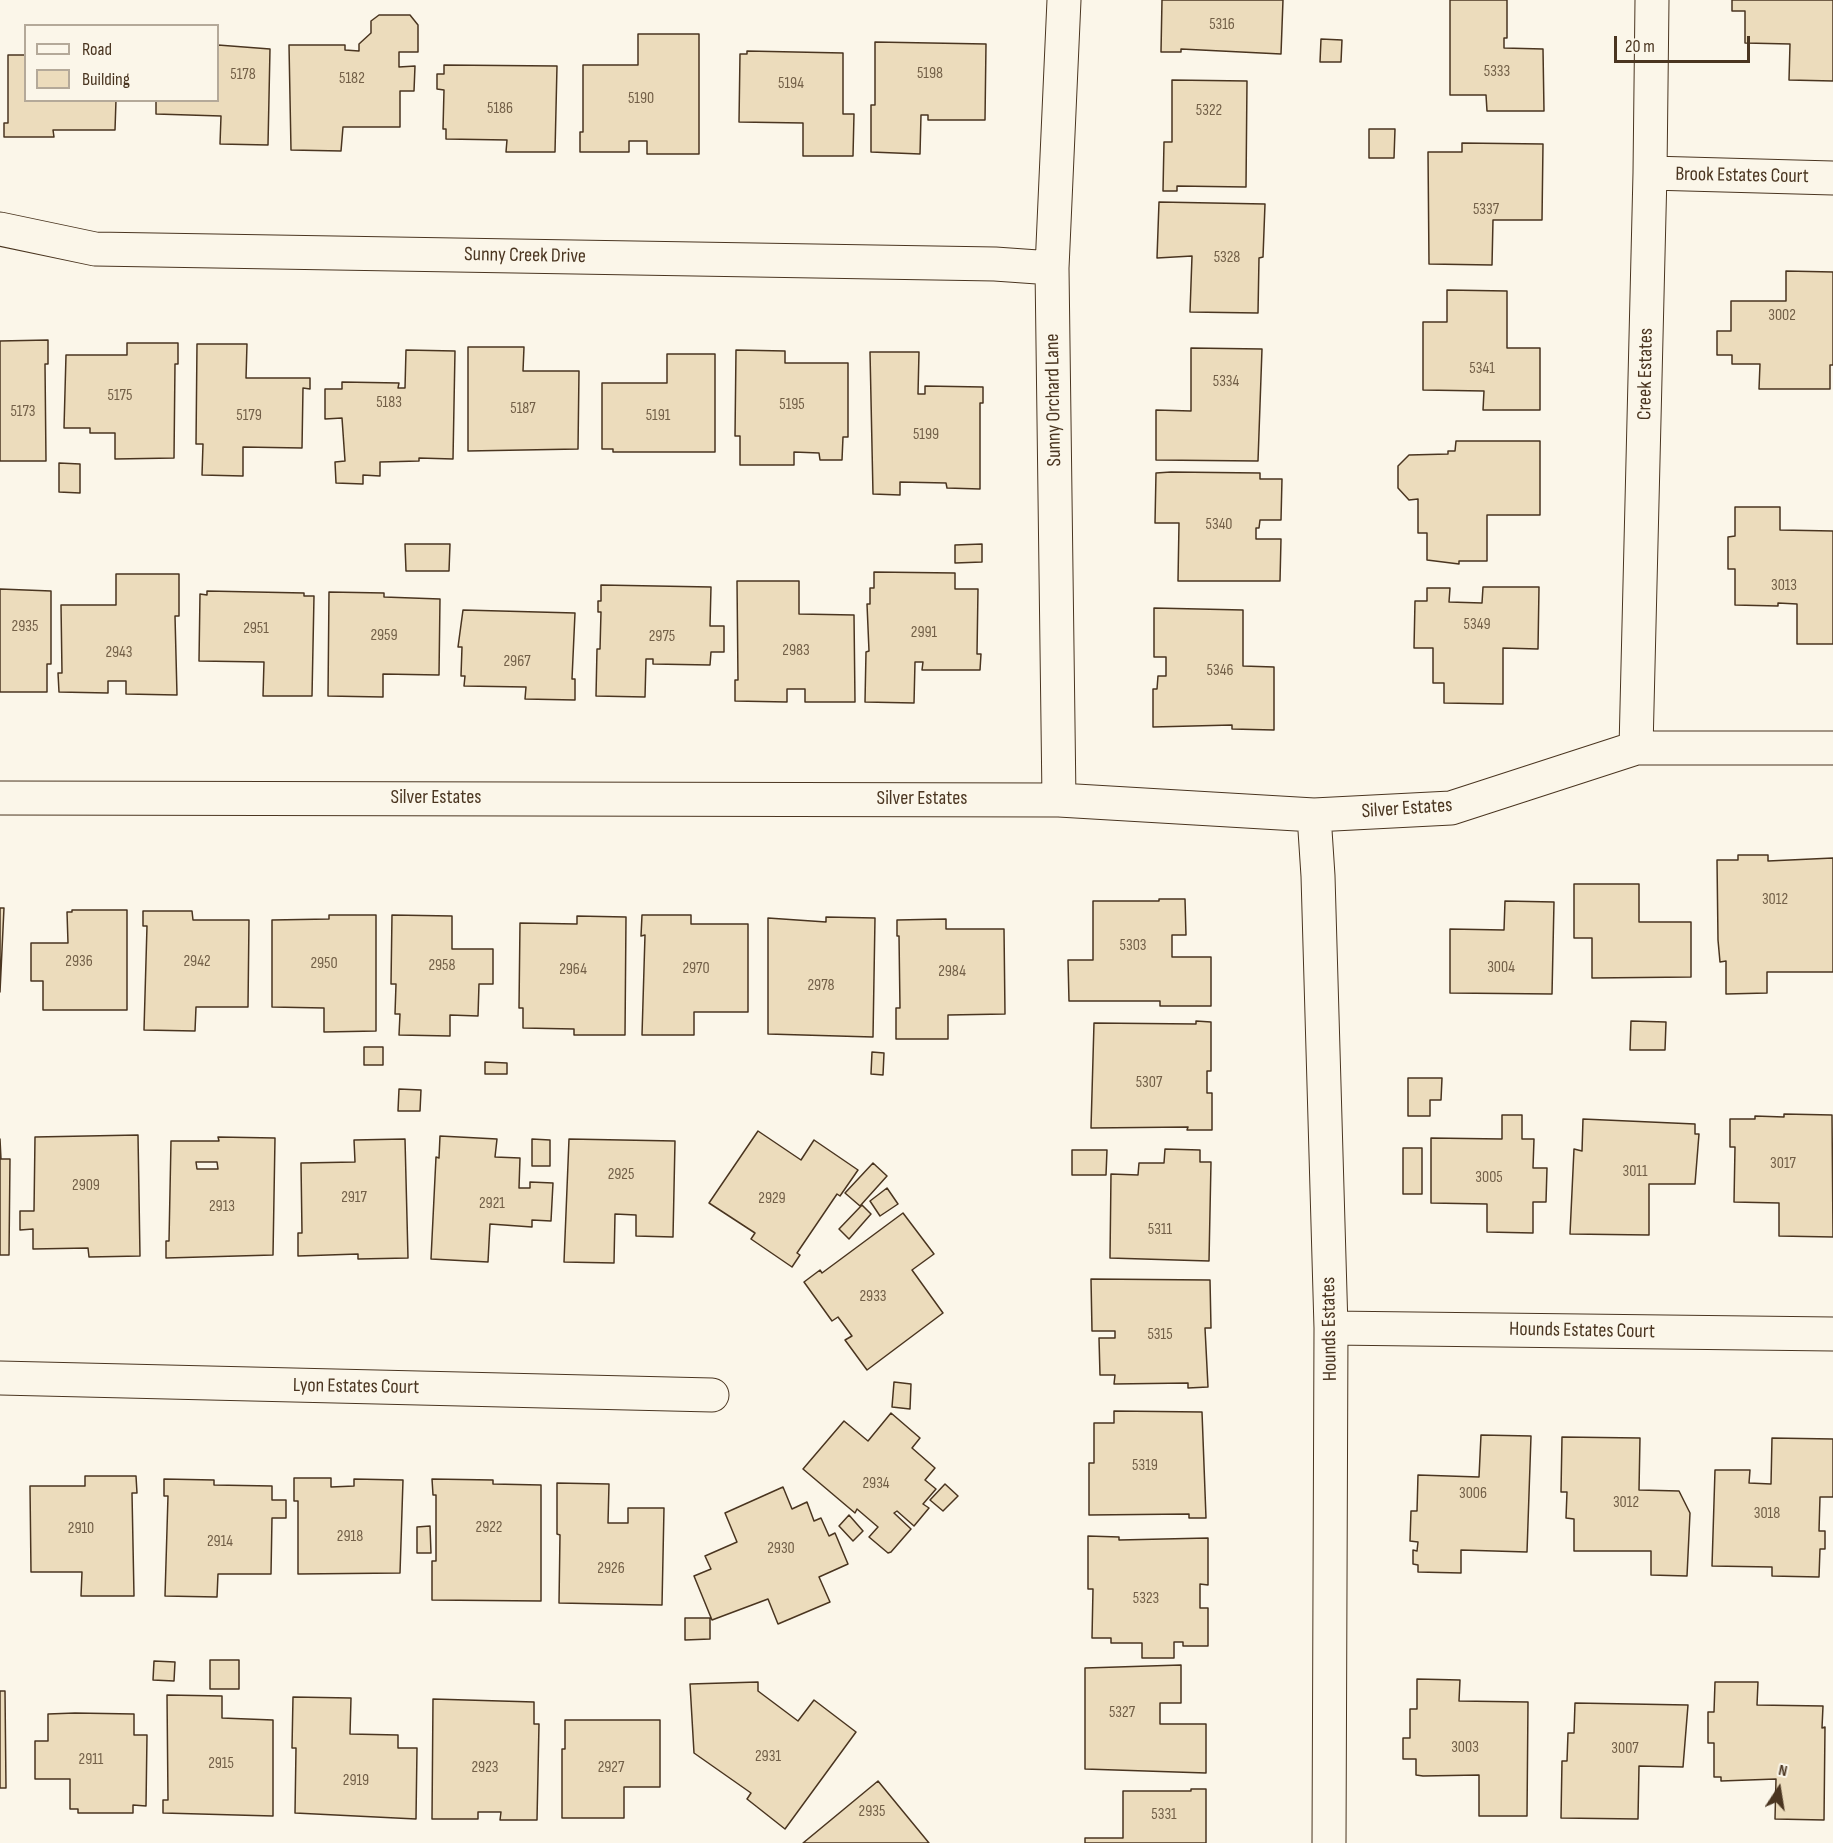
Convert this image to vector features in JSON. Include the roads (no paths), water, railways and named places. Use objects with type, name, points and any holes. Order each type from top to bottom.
[{"type":"street","name":"Sunny Orchard Lane","points":[[1059,800],[1052,268],[1064,0]]},
{"type":"street","name":"Creek Estates","points":[[1636,748],[1652,0]]},
{"type":"street","name":"Brook Estates Court","points":[[1650,173],[1833,178]]},
{"type":"street","name":"Sunny Creek Drive","points":[[0,229],[95,249],[995,264],[1052,268]]},
{"type":"street","name":"Silver Estates","points":[[0,798],[1059,800],[1314,815],[1451,808],[1636,748],[1833,748]]},
{"type":"street","name":"Hounds Estates","points":[[1314,815],[1318,876],[1331,1328],[1329,1843]]},
{"type":"street","name":"Hounds Estates Court","points":[[1331,1328],[1833,1334]]},
{"type":"street","name":"Lyon Estates Court","points":[[0,1378],[712,1395]]}]
